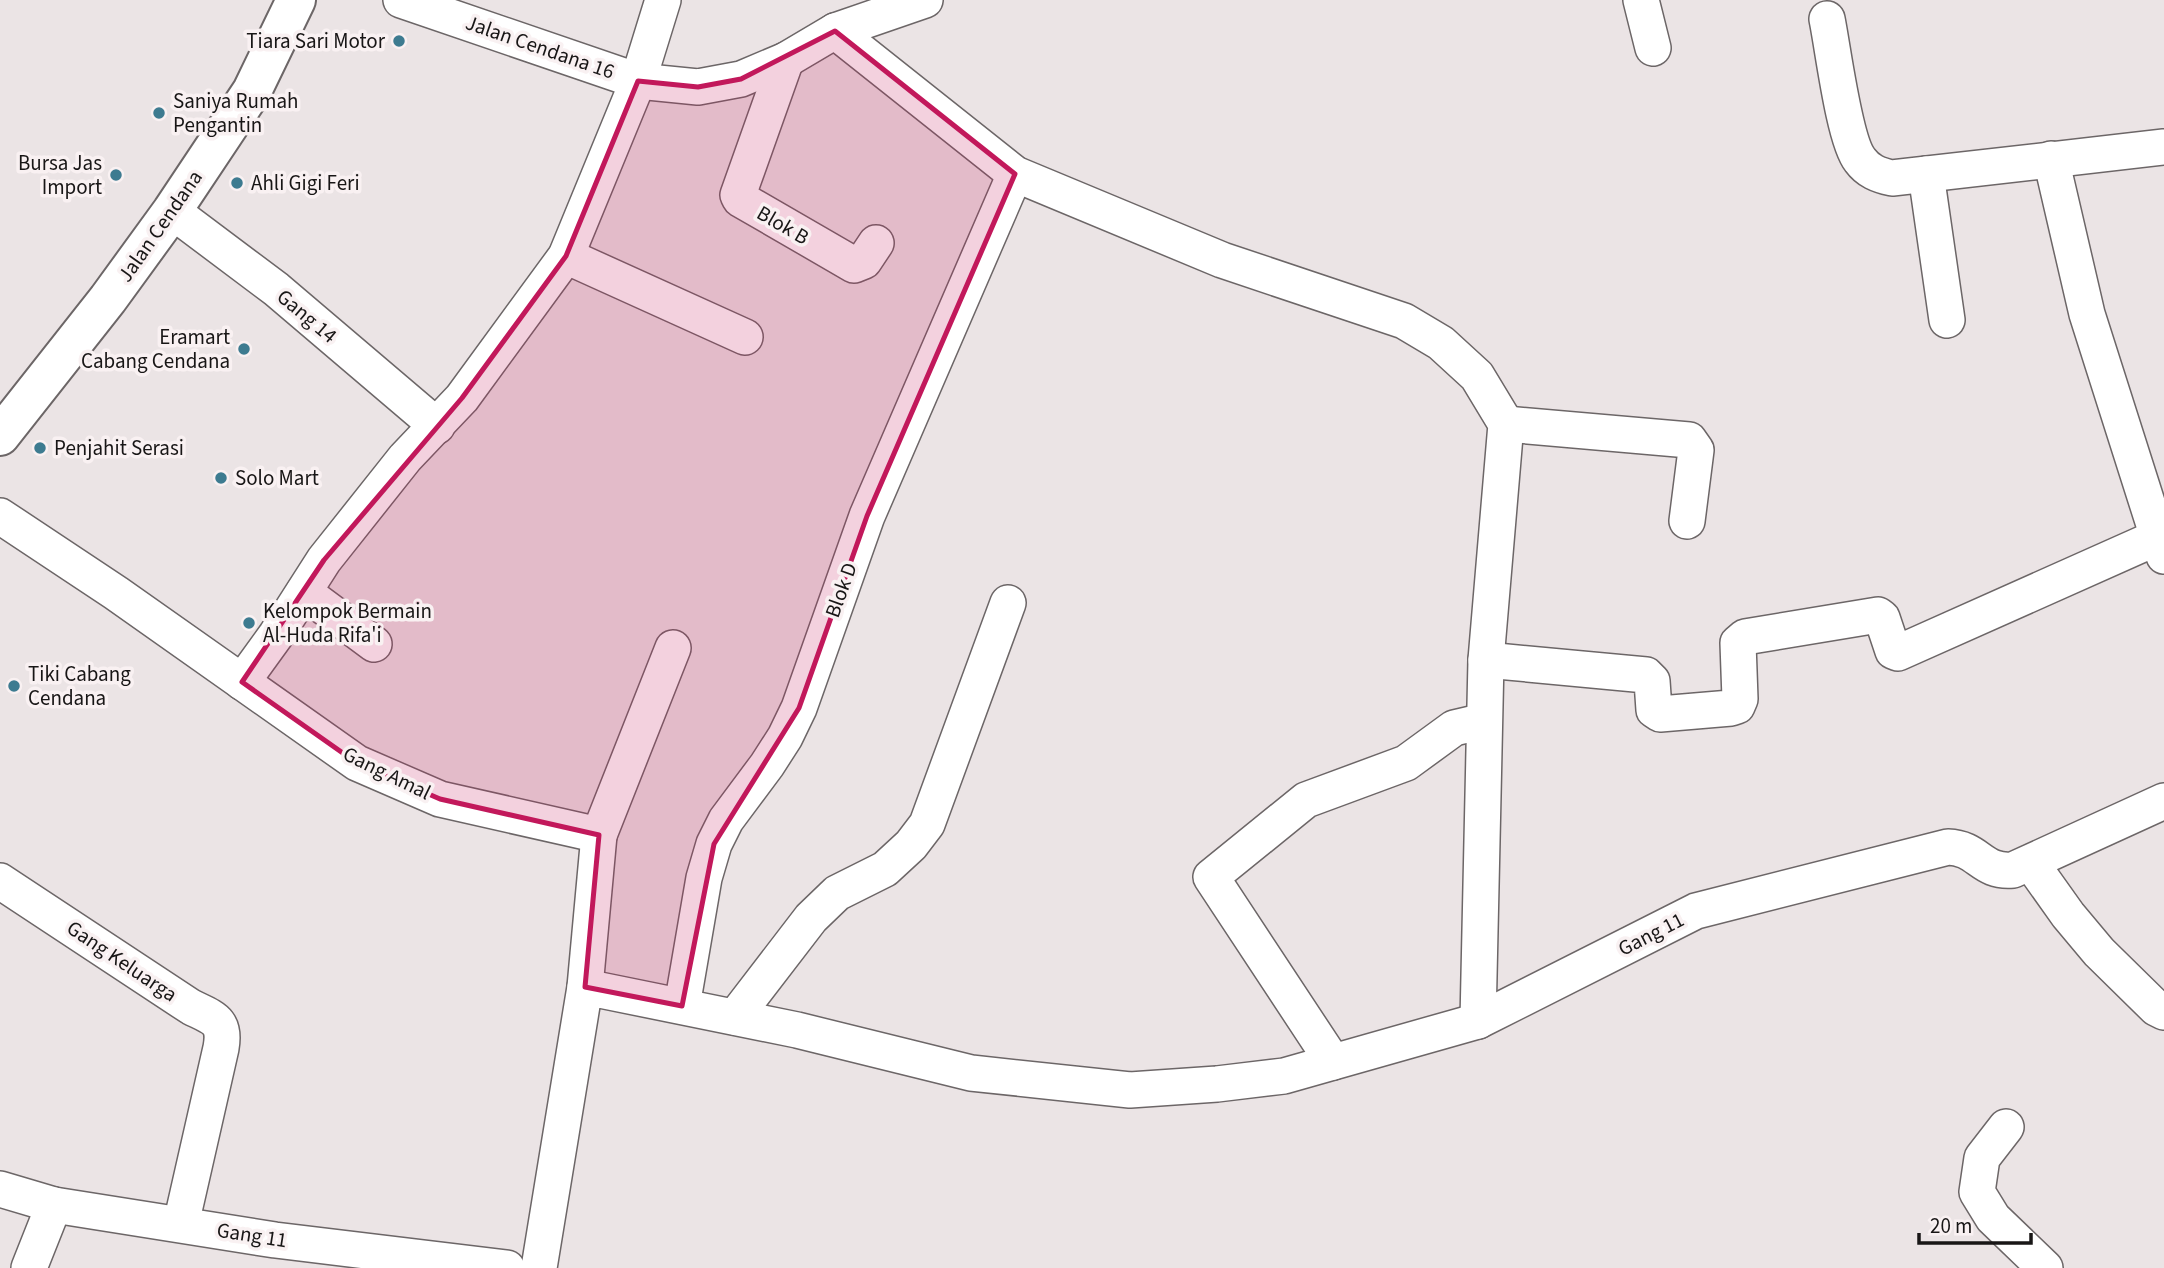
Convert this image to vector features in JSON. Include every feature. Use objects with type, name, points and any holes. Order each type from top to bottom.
[{"type":"street","name":"Jalan Cendana","points":[[0,436],[108,299],[172,211],[252,91],[296,0]]},
{"type":"street","name":"Jalan Cendana 16","points":[[401,0],[638,81],[698,87],[741,79],[786,60],[835,32],[925,0]]},
{"type":"street","points":[[242,682],[324,560],[405,458],[462,398],[566,256],[638,81],[663,0]]},
{"type":"street","points":[[1641,0],[1653,48]]},
{"type":"street","points":[[1827,19],[1852,147],[1859,160],[1880,176],[1892,178],[2164,146]]},
{"type":"street","points":[[835,32],[1015,174],[1222,260],[1404,321],[1441,344],[1477,376],[1506,424],[1486,660],[1478,1021]]},
{"type":"street","name":"Blok B","points":[[786,60],[738,195],[740,199],[854,265],[864,261],[876,243]]},
{"type":"street","points":[[1486,660],[1646,675],[1652,681],[1654,710],[1660,714],[1731,708],[1737,706],[1740,699],[1738,643],[1745,637],[1878,615],[1882,618],[1893,651],[1898,653],[2161,546],[2087,314],[2051,159]]},
{"type":"street","name":"Blok D","points":[[682,1006],[704,878],[714,844],[726,820],[774,756],[799,708],[867,516],[1015,174]]},
{"type":"street","points":[[1926,174],[1947,320]]},
{"type":"street","name":"Gang 14","points":[[172,211],[276,289],[437,426]]},
{"type":"street","points":[[566,256],[745,337]]},
{"type":"street","points":[[1506,424],[1689,440],[1696,450],[1687,521]]},
{"type":"street","name":"Gang Amal","points":[[0,516],[116,593],[357,763],[440,799],[599,835]]},
{"type":"street","points":[[304,592],[374,644]]},
{"type":"street","points":[[735,1017],[811,918],[837,893],[885,869],[911,845],[926,824],[1008,603]]},
{"type":"street","points":[[539,1268],[585,987],[599,835],[673,648]]},
{"type":"street","points":[[1333,1062],[1211,877],[1306,800],[1406,763],[1454,728],[1484,721]]},
{"type":"street","name":"Gang 11","points":[[585,987],[735,1017],[971,1073],[1130,1090],[1283,1076],[1478,1021],[1696,911],[1948,847],[1970,852],[1998,872],[2012,870],[2164,801]]},
{"type":"street","points":[[2031,863],[2099,953],[2156,1008],[2164,1012]]},
{"type":"street","name":"Gang Keluarga","points":[[0,881],[191,1007],[217,1021],[223,1034],[181,1224]]},
{"type":"street","points":[[2006,1127],[1982,1158],[1978,1192],[1993,1218],[2045,1268]]},
{"type":"street","name":"Gang 11","points":[[0,1189],[54,1205],[181,1224],[272,1254],[507,1268]]},
{"type":"street","points":[[29,1268],[54,1205]]},
{"type":"highlighted area","points":[[835,31],[1015,174],[867,516],[799,708],[714,844],[682,1006],[585,987],[599,835],[440,799],[357,763],[242,682],[324,560],[462,398],[566,256],[638,81],[698,87],[741,79]]},
{"type":"place","name":"Tiara Sari Motor","points":[[399,41]]},
{"type":"place","name":"Saniya Rumah Pengantin","points":[[159,113]]},
{"type":"place","name":"Bursa Jas Import","points":[[116,175]]},
{"type":"place","name":"Ahli Gigi Feri","points":[[237,183]]},
{"type":"place","name":"Eramart Cabang Cendana","points":[[244,349]]},
{"type":"place","name":"Penjahit Serasi","points":[[40,448]]},
{"type":"place","name":"Solo Mart","points":[[221,478]]},
{"type":"place","name":"Kelompok Bermain Al-Huda Rifa'i","points":[[249,623]]},
{"type":"place","name":"Tiki Cabang Cendana","points":[[14,686]]}]
